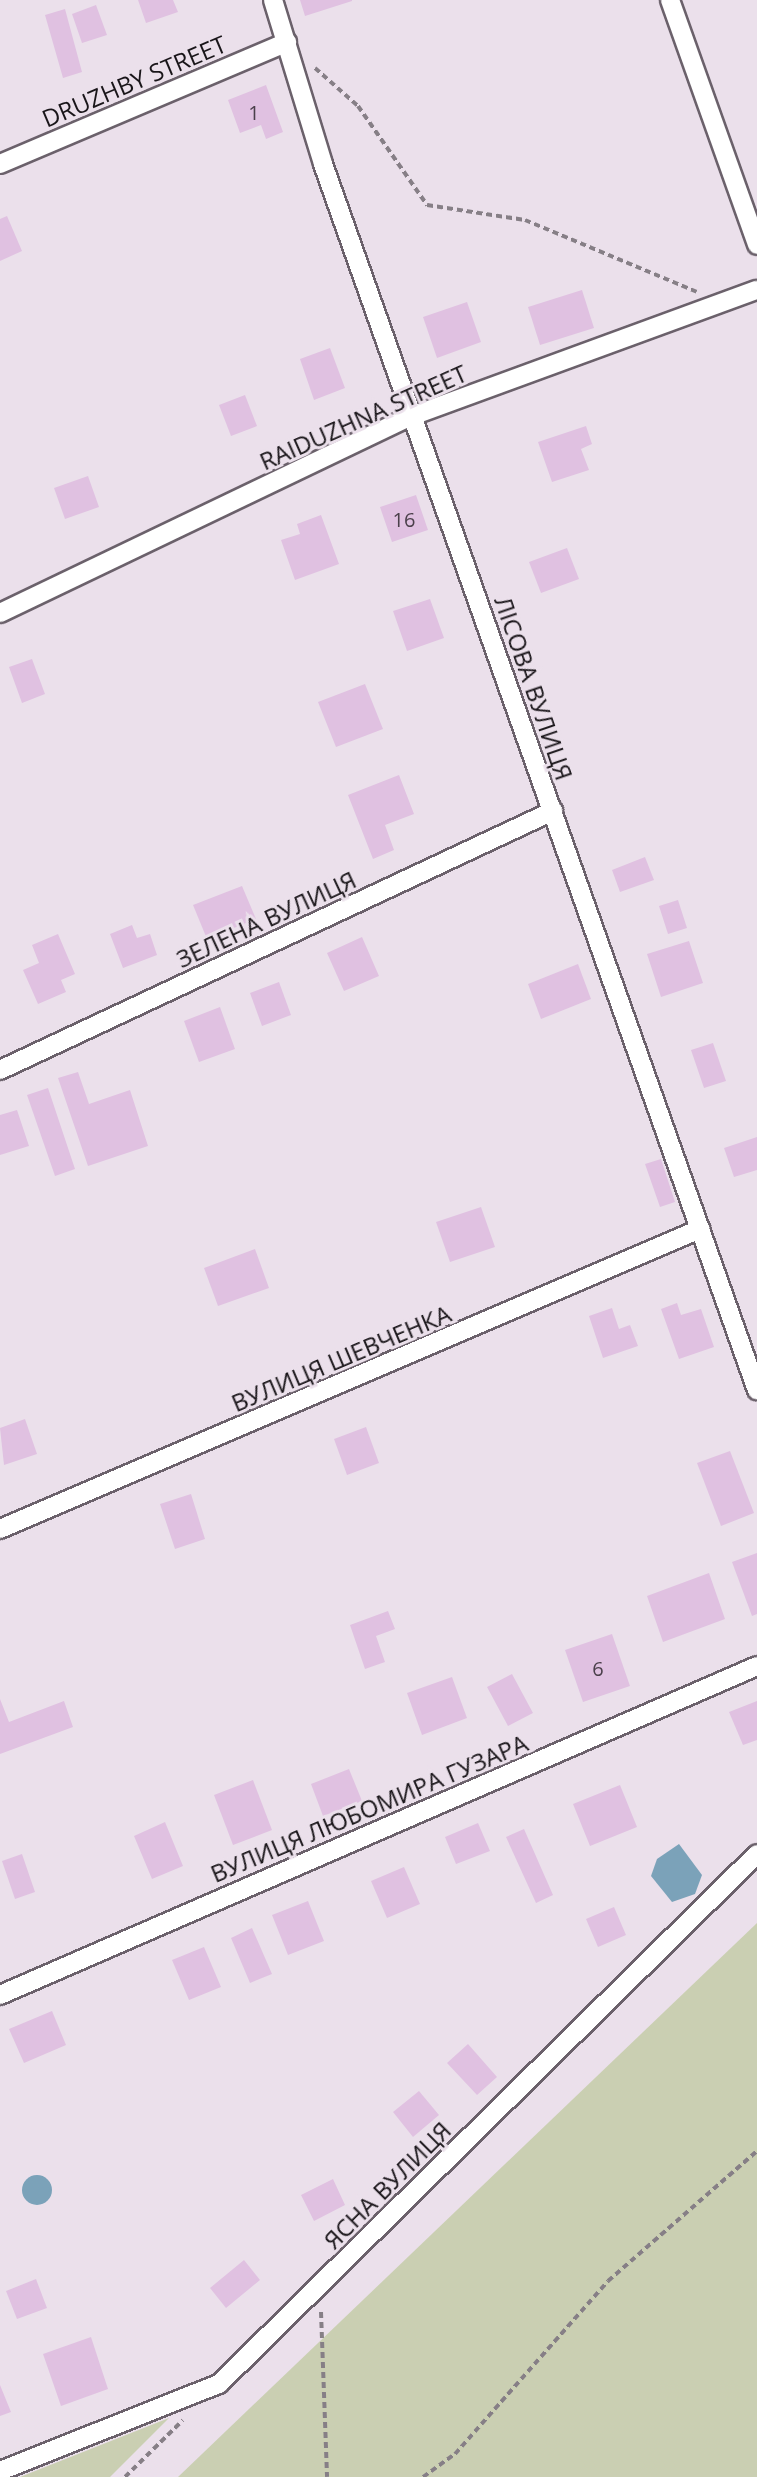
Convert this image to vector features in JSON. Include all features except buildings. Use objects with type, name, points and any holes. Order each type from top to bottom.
[{"type":"street","name":"ЛІСОВА ВУЛИЦЯ","points":[[273,0],[412,416],[757,1390]]},
{"type":"street","points":[[670,0],[757,245]]},
{"type":"street","name":"DRUZHBY STREET","points":[[0,164],[287,42]]},
{"type":"street","name":"RAIDUZHNA STREET","points":[[0,613],[412,416],[757,290]]},
{"type":"street","name":"ЗЕЛЕНА ВУЛИЦЯ","points":[[0,1070],[553,811]]},
{"type":"street","name":"ВУЛИЦЯ ШЕВЧЕНКА","points":[[0,1529],[700,1229]]},
{"type":"street","name":"ВУЛИЦЯ ЛЮБОМИРА ГУЗАРА","points":[[0,1995],[757,1666]]},
{"type":"street","name":"ЯСНА ВУЛИЦЯ","points":[[0,2471],[219,2384],[757,1854]]},
{"type":"path","points":[[287,42],[358,106],[427,205],[525,220],[723,302]]},
{"type":"path","points":[[423,2477],[455,2454],[608,2281],[757,2151]]},
{"type":"path","points":[[319,2285],[327,2477]]},
{"type":"path","points":[[125,2477],[188,2415]]},
{"type":"green space","points":[[757,1923],[757,2477],[178,2477]]},
{"type":"green space","points":[[169,2418],[110,2477],[20,2477]]},
{"type":"water","points":[[679,1844],[702,1875],[695,1894],[672,1902],[651,1876],[657,1859]]},
{"type":"water","points":[[37,2175],[48,2179],[52,2190],[48,2201],[37,2205],[26,2201],[22,2190],[26,2179]]}]
